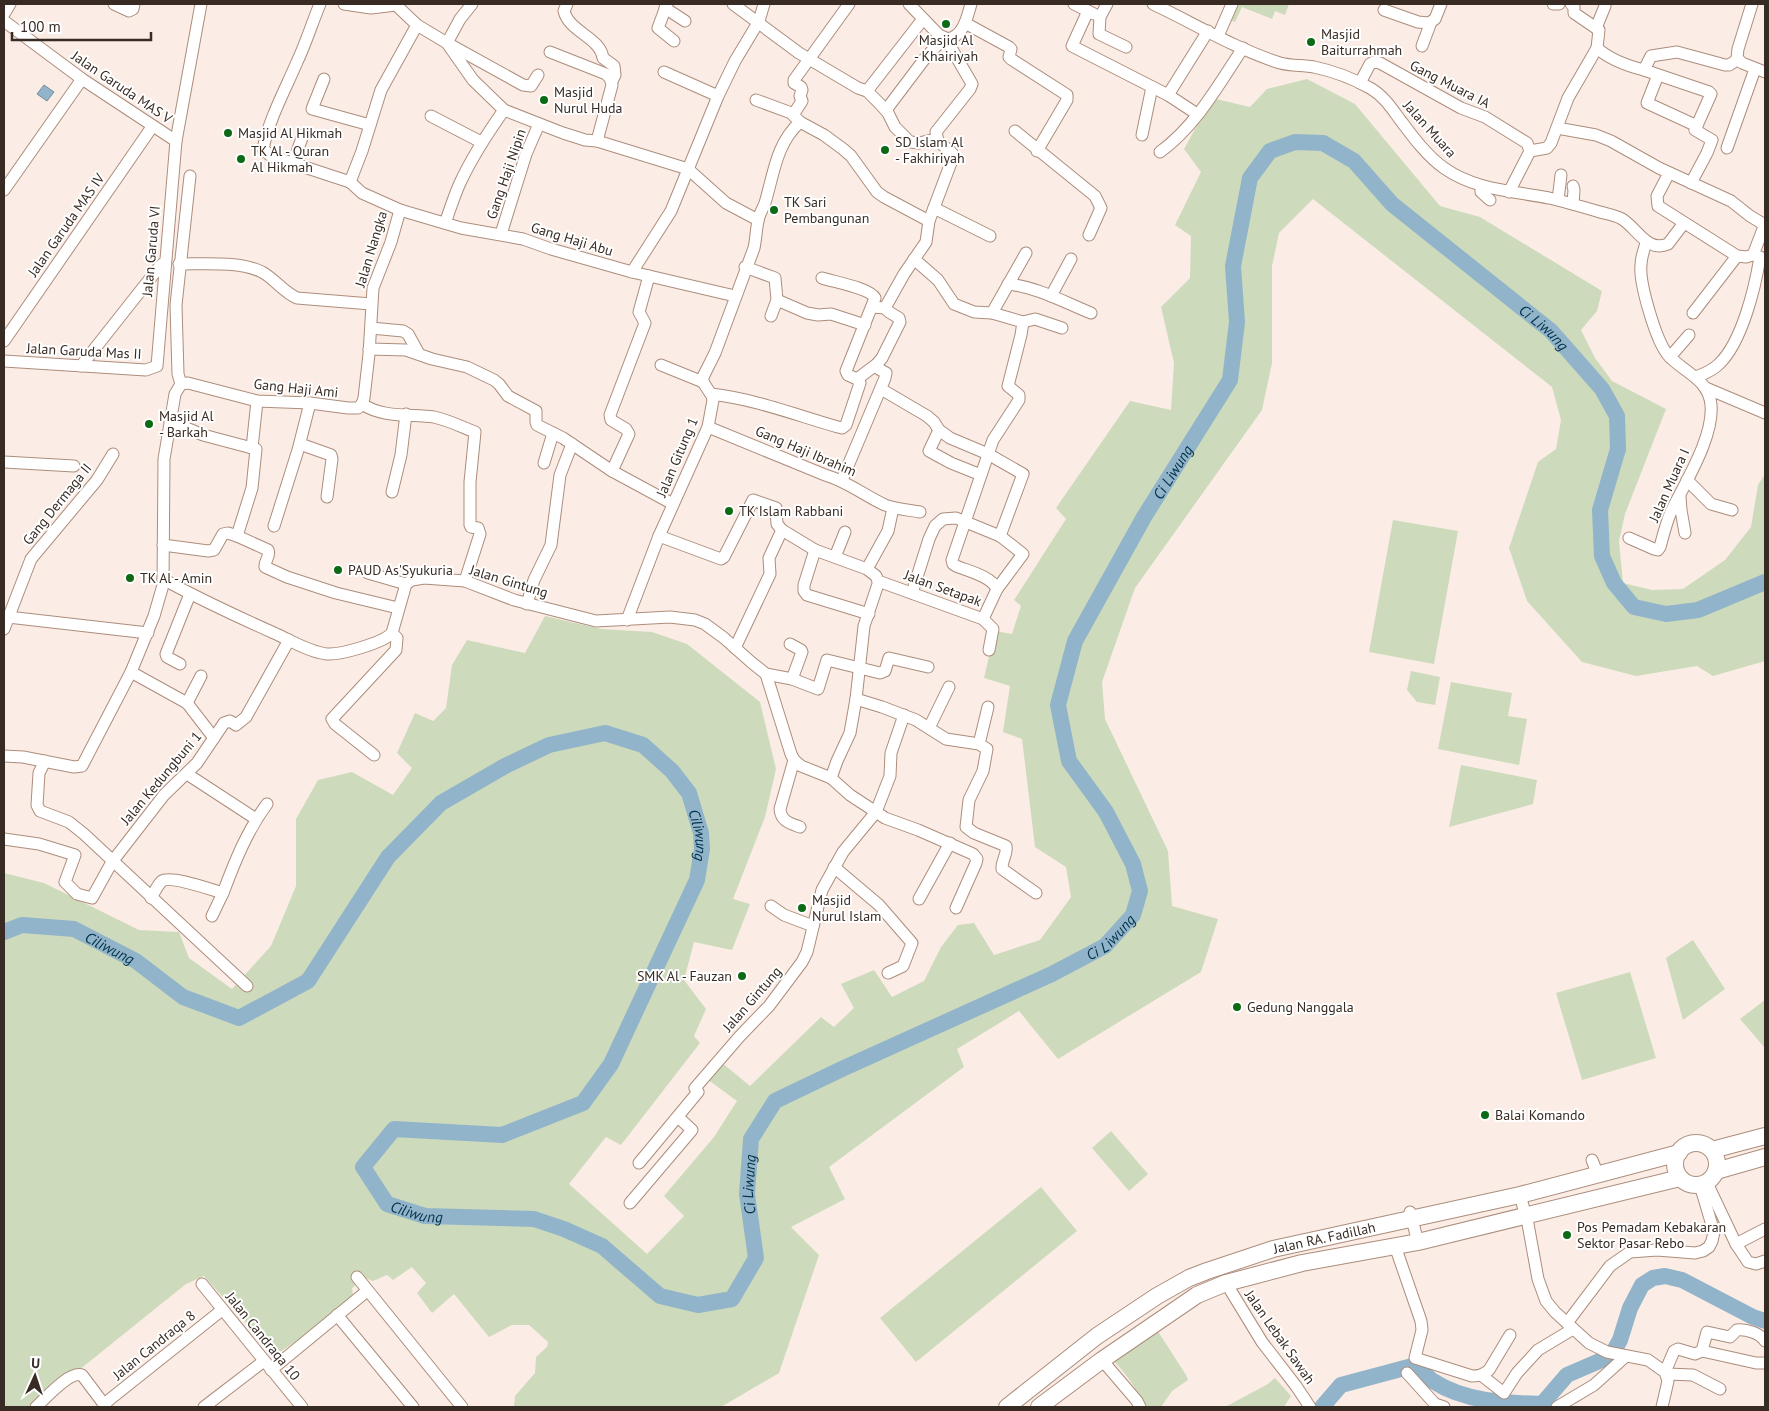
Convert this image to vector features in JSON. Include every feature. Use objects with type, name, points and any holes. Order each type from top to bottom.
[{"type":"main road","points":[[1712,1150],[1765,1136]]},
{"type":"main road","points":[[1708,1180],[1717,1160],[1712,1150],[1707,1146],[1696,1143],[1686,1146],[1679,1153],[1675,1166],[1680,1178],[1687,1183],[1708,1180],[1765,1157]]},
{"type":"main road","name":"Jalan RA. Fadillah","points":[[1007,1407],[1097,1336],[1157,1296],[1189,1278],[1220,1266],[1273,1249],[1411,1215],[1520,1195],[1595,1168],[1679,1153]]},
{"type":"main road","name":"Jalan RA. Fadillah","points":[[1040,1407],[1102,1360],[1197,1295],[1226,1283],[1302,1263],[1418,1242],[1680,1178]]},
{"type":"street","points":[[4,14],[10,4]]},
{"type":"street","points":[[114,4],[129,11],[133,9],[134,4]]},
{"type":"street","name":"Jalan Garuda VI","points":[[158,362],[176,141],[201,4]]},
{"type":"street","name":"Jalan Nangka","points":[[320,4],[274,115],[263,148],[264,152],[271,156],[350,182],[362,193],[400,210],[376,277],[371,304],[371,328],[362,404]]},
{"type":"street","points":[[344,4],[371,8],[397,4],[417,25],[523,85],[531,86],[538,75]]},
{"type":"street","points":[[447,42],[460,19],[472,4]]},
{"type":"street","points":[[567,4],[564,11],[566,18],[597,44],[603,58],[614,66],[615,75],[597,142]]},
{"type":"street","points":[[733,4],[799,52],[866,91],[886,110],[895,128],[910,142],[919,144],[936,139]]},
{"type":"street","points":[[632,272],[672,211],[718,96],[735,61],[759,22],[764,4]]},
{"type":"street","points":[[885,308],[926,240],[929,221],[953,157],[952,153],[936,139],[937,129],[972,86],[947,39],[923,20],[909,4]]},
{"type":"street","points":[[886,110],[926,57],[947,39],[958,35],[965,23],[971,4]]},
{"type":"street","points":[[1074,4],[1100,17]]},
{"type":"street","points":[[1107,4],[1100,17],[1099,34],[1126,47]]},
{"type":"street","name":"Jalan Muara","points":[[1153,4],[1174,8],[1213,34],[1279,63],[1330,70],[1378,93],[1408,131],[1443,168],[1460,178],[1481,186],[1558,200],[1620,218],[1632,226],[1646,243]]},
{"type":"street","points":[[1168,95],[1213,34],[1232,4]]},
{"type":"street","points":[[1422,46],[1431,22],[1435,19],[1441,4]]},
{"type":"street","points":[[1509,192],[1530,151],[1546,148],[1551,144],[1568,98],[1597,48],[1596,44],[1599,33],[1596,28],[1574,13],[1574,7],[1571,4]]},
{"type":"street","points":[[1738,60],[1738,49],[1752,4]]},
{"type":"street","points":[[674,41],[658,28],[666,6],[685,21]]},
{"type":"street","points":[[703,382],[703,377],[754,248],[758,220],[765,205],[776,161],[782,145],[797,118],[802,101],[800,96],[802,90],[801,87],[794,83],[794,80],[843,6]]},
{"type":"street","points":[[1596,28],[1605,6]]},
{"type":"street","points":[[1384,10],[1418,22],[1431,22]]},
{"type":"street","points":[[1088,11],[1072,46],[1168,95],[1197,114]]},
{"type":"street","points":[[866,91],[923,20]]},
{"type":"street","name":"Jalan Garuda MAS V","points":[[4,22],[82,79],[152,127],[176,141]]},
{"type":"street","points":[[965,23],[1009,47],[1011,49],[1009,57],[1011,59],[1067,95],[1067,100],[1037,151]]},
{"type":"street","points":[[350,182],[381,90],[417,25]]},
{"type":"street","points":[[447,42],[473,80],[504,110],[563,133],[688,169],[726,203],[758,220]]},
{"type":"street","points":[[1160,152],[1170,144],[1197,114],[1243,48]]},
{"type":"street","points":[[1597,48],[1626,64],[1710,93],[1711,96],[1696,130],[1712,140],[1691,184]]},
{"type":"street","points":[[550,52],[606,74],[612,81]]},
{"type":"street","points":[[1644,70],[1650,56],[1675,52],[1725,66],[1738,60]]},
{"type":"street","points":[[1727,148],[1760,71],[1738,60]]},
{"type":"street","name":"Gang Muara IA","points":[[1360,83],[1370,64],[1374,62],[1380,64],[1461,108],[1485,118],[1527,143],[1530,151]]},
{"type":"street","points":[[664,72],[718,96]]},
{"type":"street","points":[[1658,75],[1647,103],[1697,126]]},
{"type":"street","points":[[4,190],[82,79]]},
{"type":"street","points":[[324,79],[312,109],[370,124]]},
{"type":"street","points":[[1142,135],[1152,87]]},
{"type":"street","points":[[756,100],[797,118],[843,149],[851,156],[877,192],[884,198],[929,221]]},
{"type":"street","points":[[445,223],[459,185],[481,142],[504,110]]},
{"type":"street","points":[[431,116],[481,142]]},
{"type":"street","name":"Gang Haji Nipin","points":[[501,234],[526,154],[539,124]]},
{"type":"street","name":"Jalan Garuda MAS IV","points":[[4,341],[152,127]]},
{"type":"street","points":[[1557,128],[1596,135],[1611,140],[1669,173],[1731,201],[1750,216],[1765,224],[1754,288],[1736,340],[1718,366],[1696,378]]},
{"type":"street","points":[[1015,132],[1095,196],[1101,208],[1089,235]]},
{"type":"street","points":[[293,162],[303,135]]},
{"type":"street","points":[[1669,173],[1657,196],[1657,204],[1684,224],[1736,256],[1759,257]]},
{"type":"street","points":[[4,756],[23,757],[74,767],[82,766],[130,672],[148,633],[160,600],[164,585],[164,459],[175,394],[181,384],[178,374],[176,316],[179,264],[190,176]]},
{"type":"street","points":[[1558,200],[1561,176]]},
{"type":"street","points":[[1481,186],[1482,192],[1490,200]]},
{"type":"street","points":[[1573,186],[1573,204]]},
{"type":"street","points":[[934,208],[990,236]]},
{"type":"street","name":"Gang Haji Abu","points":[[400,210],[478,231],[501,234],[632,272],[736,296]]},
{"type":"street","points":[[1684,224],[1665,246],[1646,243],[1641,264],[1644,291],[1660,341],[1670,357],[1706,388],[1765,413]]},
{"type":"street","points":[[992,314],[1026,253]]},
{"type":"street","points":[[1694,313],[1736,256]]},
{"type":"street","points":[[914,259],[938,280],[954,304],[974,312],[992,314],[1022,322],[1035,319],[1062,328]]},
{"type":"street","points":[[1050,296],[1071,260]]},
{"type":"street","points":[[81,366],[165,262]]},
{"type":"street","points":[[179,264],[234,265],[251,268],[269,276],[287,293],[297,298],[371,304]]},
{"type":"street","points":[[745,267],[775,278],[777,300],[771,316]]},
{"type":"street","points":[[612,470],[629,434],[626,429],[611,420],[610,415],[645,323],[639,312],[649,276]]},
{"type":"street","points":[[661,365],[703,382],[711,394],[730,396],[770,406],[842,428],[846,425],[860,385],[857,379],[848,375],[846,371],[875,298],[872,294],[861,289],[822,278]]},
{"type":"street","points":[[1008,284],[1025,287],[1091,313]]},
{"type":"street","points":[[777,300],[807,313],[818,315],[831,314],[865,325]]},
{"type":"street","points":[[857,379],[882,358],[900,320],[885,308],[872,307]]},
{"type":"street","points":[[996,588],[992,582],[953,564],[954,551],[996,434],[1019,400],[1019,395],[1008,386],[1021,335],[1022,322]]},
{"type":"street","points":[[371,328],[403,331],[408,334],[418,354]]},
{"type":"street","points":[[1670,357],[1689,335]]},
{"type":"street","points":[[369,349],[406,350],[450,364],[467,367],[494,380],[508,396],[536,411],[537,425],[673,504]]},
{"type":"street","name":"Jalan Garuda Mas II","points":[[4,361],[146,370],[155,368],[158,362]]},
{"type":"street","points":[[842,480],[886,373],[879,369],[877,364]]},
{"type":"street","name":"Gang Haji Ami","points":[[181,384],[188,383],[257,401],[310,403],[348,408],[358,408],[362,404],[376,412],[437,418],[475,432],[470,482],[470,526],[478,528],[480,534],[465,581]]},
{"type":"street","name":"Jalan Muara I","points":[[1629,538],[1658,550],[1660,547],[1669,516],[1707,433],[1711,415],[1711,402],[1706,388]]},
{"type":"street","points":[[880,389],[932,419],[938,430],[963,445],[988,454],[1023,474],[1000,536]]},
{"type":"street","name":"Jalan Gitung 1","points":[[627,620],[659,536],[708,427],[713,400],[711,394]]},
{"type":"street","points":[[252,448],[257,401]]},
{"type":"street","points":[[274,526],[300,444],[310,403]]},
{"type":"street","points":[[392,492],[402,455],[406,414]]},
{"type":"street","points":[[170,421],[203,435],[256,448],[252,488],[236,536]]},
{"type":"street","name":"Gang Haji Ibrahim","points":[[708,427],[825,475],[842,480],[872,499],[893,508],[899,507],[920,512]]},
{"type":"street","points":[[938,430],[929,451],[951,463],[981,475]]},
{"type":"street","points":[[544,463],[553,433]]},
{"type":"street","points":[[300,444],[331,455],[327,497]]},
{"type":"street","points":[[527,604],[534,580],[551,545],[560,475],[572,444]]},
{"type":"street","name":"Gang Dermaga II","points":[[4,629],[8,617],[9,598],[32,560],[97,480],[113,454]]},
{"type":"street","points":[[4,462],[74,466]]},
{"type":"street","points":[[1687,480],[1712,504],[1732,510]]},
{"type":"street","points":[[1681,492],[1680,501],[1685,533]]},
{"type":"street","points":[[659,536],[721,559],[724,557],[753,500],[776,508],[777,524],[782,530],[815,550],[867,569],[878,580],[864,626],[856,699],[850,733],[831,778]]},
{"type":"street","points":[[867,569],[888,531],[893,508]]},
{"type":"street","points":[[912,592],[928,539],[935,526],[943,519],[952,517],[965,521],[1000,536],[1023,554],[996,588],[983,619]]},
{"type":"street","points":[[734,648],[770,574],[770,558],[782,530]]},
{"type":"street","points":[[835,557],[845,532]]},
{"type":"street","points":[[163,545],[208,551],[214,550],[223,534],[228,533],[268,550],[266,568],[336,593],[398,608]]},
{"type":"street","points":[[815,550],[804,585],[806,595],[869,614]]},
{"type":"street","points":[[163,579],[190,594],[289,640],[326,654],[337,653],[368,644],[392,633],[406,584],[368,573]]},
{"type":"street","name":"Jalan Gintung","points":[[406,584],[412,580],[424,578],[465,581],[527,604],[596,621],[670,617],[696,620],[705,624],[766,674],[792,679],[818,690],[827,660],[859,669],[884,672],[889,658],[928,667]]},
{"type":"street","name":"Jalan Setapak","points":[[878,580],[983,619],[993,629],[989,650]]},
{"type":"street","points":[[180,664],[167,657],[166,654],[190,594]]},
{"type":"street","points":[[8,617],[148,633]]},
{"type":"street","points":[[374,755],[335,724],[332,718],[396,650],[397,638],[392,633]]},
{"type":"street","name":"Jalan Kedungbuni 1","points":[[4,840],[39,844],[75,855],[65,882],[77,894],[92,898],[112,862],[164,795],[187,774],[224,723],[230,721],[236,725],[246,717],[289,640]]},
{"type":"street","points":[[790,644],[802,652],[792,679]]},
{"type":"street","points":[[130,672],[187,703],[214,738]]},
{"type":"street","points":[[766,674],[794,760],[801,766],[831,778],[850,795],[885,818],[973,854],[977,859],[976,863],[956,908]]},
{"type":"street","points":[[187,703],[201,676]]},
{"type":"street","points":[[929,728],[949,687]]},
{"type":"street","points":[[856,699],[916,720],[946,739],[984,746],[988,752],[983,771],[969,800],[966,828],[1006,846],[1007,850],[1001,865],[1002,869],[1036,894]]},
{"type":"street","points":[[979,744],[988,707]]},
{"type":"street","name":"Jalan Gintung","points":[[639,1163],[698,1092],[695,1088],[769,1006],[798,968],[807,952],[822,890],[843,852],[876,812],[890,776],[891,752],[904,716]]},
{"type":"street","points":[[794,760],[780,809],[780,816],[784,820],[800,827]]},
{"type":"street","points":[[45,761],[39,773],[38,805],[40,810],[69,822],[247,986]]},
{"type":"street","points":[[187,774],[256,819]]},
{"type":"street","points":[[212,916],[242,844],[267,804]]},
{"type":"street","points":[[919,899],[950,843]]},
{"type":"street","points":[[834,867],[879,905],[912,943],[903,966],[888,973]]},
{"type":"street","points":[[151,898],[160,882],[164,880],[183,882],[223,893]]},
{"type":"street","points":[[771,906],[784,914],[813,926]]},
{"type":"street","points":[[630,1204],[692,1130],[678,1117]]},
{"type":"street","points":[[1708,1180],[1736,1244],[1749,1263],[1756,1264],[1765,1260]]},
{"type":"street","points":[[1481,1375],[1504,1393],[1517,1373],[1538,1350],[1570,1326],[1610,1266],[1630,1252],[1657,1250],[1695,1253],[1709,1247],[1714,1232],[1708,1180]]},
{"type":"street","points":[[1520,1195],[1541,1288],[1546,1301],[1555,1312],[1589,1343],[1616,1354],[1648,1360],[1666,1373],[1693,1375],[1720,1389]]},
{"type":"street","points":[[1411,1215],[1418,1242]]},
{"type":"street","points":[[1736,1244],[1765,1229]]},
{"type":"street","points":[[1395,1246],[1421,1321],[1422,1330],[1415,1358],[1472,1376],[1481,1375],[1489,1370],[1510,1335]]},
{"type":"street","points":[[357,1277],[462,1407]]},
{"type":"street","name":"Jalan Lebak Sawah","points":[[1226,1283],[1262,1342],[1310,1407]]},
{"type":"street","name":"Jalan Candraqa 10","points":[[202,1284],[299,1406]]},
{"type":"street","points":[[204,1407],[267,1365],[367,1291]]},
{"type":"street","name":"Jalan Candraqa 8","points":[[105,1406],[222,1310]]},
{"type":"street","points":[[337,1314],[414,1407]]},
{"type":"street","points":[[1702,1351],[1707,1332],[1730,1337],[1737,1330],[1741,1330],[1761,1335],[1765,1340]]},
{"type":"street","points":[[1662,1407],[1668,1381],[1666,1373],[1674,1351],[1678,1349],[1695,1354],[1702,1351],[1756,1363],[1765,1363]]},
{"type":"street","points":[[1557,1407],[1594,1385],[1616,1354]]},
{"type":"street","points":[[1102,1360],[1140,1407]]},
{"type":"street","points":[[1407,1373],[1437,1406]]},
{"type":"street","points":[[36,1407],[70,1376],[76,1374],[82,1375],[105,1406]]},
{"type":"green space","points":[[1227,4],[1289,4],[1285,15],[1275,11],[1272,19],[1242,7],[1235,22],[1222,17]]},
{"type":"green space","points":[[1307,79],[1355,104],[1440,206],[1480,217],[1602,291],[1597,311],[1581,330],[1595,358],[1612,381],[1666,409],[1625,514],[1619,541],[1623,583],[1652,590],[1683,589],[1725,560],[1751,527],[1758,485],[1765,474],[1765,661],[1713,676],[1697,666],[1636,676],[1582,662],[1527,601],[1509,548],[1538,462],[1556,449],[1561,420],[1552,387],[1313,199],[1279,233],[1272,266],[1272,363],[1262,410],[1135,588],[1102,682],[1105,719],[1168,851],[1172,906],[1218,919],[1201,972],[1058,1059],[1019,1011],[957,1049],[964,1067],[829,1167],[845,1199],[791,1227],[819,1255],[779,1373],[721,1407],[514,1407],[515,1396],[535,1373],[536,1357],[547,1347],[548,1342],[529,1325],[512,1325],[489,1337],[454,1294],[432,1313],[417,1293],[426,1283],[412,1267],[393,1280],[387,1275],[373,1281],[365,1278],[352,1288],[353,1295],[317,1327],[277,1354],[274,1351],[272,1352],[204,1276],[186,1284],[33,1407],[4,1407],[4,873],[44,883],[139,930],[179,932],[189,958],[232,989],[271,946],[296,886],[296,819],[318,780],[352,772],[393,795],[412,768],[397,753],[415,713],[433,721],[446,708],[452,665],[467,640],[525,653],[545,616],[601,629],[652,632],[687,644],[760,702],[776,769],[765,817],[733,899],[750,904],[732,950],[694,942],[684,980],[706,1009],[694,1036],[700,1043],[621,1145],[606,1137],[569,1184],[647,1254],[684,1216],[664,1196],[714,1137],[737,1101],[707,1079],[721,1062],[750,1086],[821,1017],[834,1027],[854,1008],[841,984],[874,970],[892,997],[924,981],[941,947],[958,925],[974,923],[994,955],[1040,940],[1071,897],[1066,867],[1035,847],[1022,739],[1003,732],[1010,686],[984,678],[995,631],[1012,634],[1021,606],[1014,600],[1066,519],[1056,508],[1130,401],[1171,410],[1174,363],[1161,307],[1190,278],[1191,236],[1175,225],[1201,172],[1184,149],[1212,98],[1250,107],[1267,89]]},
{"type":"green space","points":[[1393,520],[1458,531],[1434,664],[1369,652]]},
{"type":"green space","points":[[1411,671],[1440,677],[1435,705],[1417,702],[1407,690]]},
{"type":"green space","points":[[1451,682],[1512,693],[1508,716],[1527,719],[1519,765],[1438,749]]},
{"type":"green space","points":[[1461,765],[1537,780],[1533,804],[1449,827]]},
{"type":"green space","points":[[1693,940],[1725,989],[1683,1020],[1666,958]]},
{"type":"green space","points":[[1630,972],[1656,1058],[1582,1080],[1556,993]]},
{"type":"green space","points":[[1765,1000],[1765,1048],[1740,1019]]},
{"type":"green space","points":[[1111,1131],[1148,1174],[1129,1191],[1092,1148]]},
{"type":"green space","points":[[1041,1187],[1077,1231],[916,1362],[880,1318]]},
{"type":"green space","points":[[1157,1330],[1188,1380],[1172,1391],[1161,1407],[1144,1407],[1131,1382],[1113,1360]]},
{"type":"green space","points":[[1275,1378],[1291,1396],[1284,1407],[1225,1407],[1268,1384]]},
{"type":"water","points":[[44,85],[54,92],[47,101],[37,94]]},
{"type":"waterway","name":"Ci Liwung","points":[[4,932],[22,925],[74,929],[136,961],[183,997],[239,1018],[308,981],[388,857],[441,803],[505,766],[549,745],[605,733],[643,745],[672,771],[689,793],[701,833],[702,849],[697,880],[611,1064],[583,1103],[502,1135],[394,1129],[363,1167],[387,1204],[425,1216],[534,1219],[564,1229],[602,1246],[660,1296],[698,1305],[732,1299],[756,1258],[747,1194],[751,1139],[775,1101],[1052,974],[1105,946],[1133,915],[1140,891],[1133,864],[1106,812],[1069,761],[1058,705],[1075,641],[1144,517],[1230,380],[1237,322],[1233,266],[1250,178],[1270,151],[1295,142],[1323,143],[1354,161],[1392,204],[1551,331],[1602,389],[1617,416],[1618,449],[1600,510],[1602,556],[1614,583],[1634,607],[1666,614],[1698,610],[1765,582]]},
{"type":"waterway","points":[[1322,1407],[1341,1385],[1416,1365],[1433,1381],[1458,1393],[1500,1402],[1542,1404],[1567,1375],[1611,1356],[1620,1340],[1630,1308],[1642,1285],[1653,1278],[1665,1276],[1682,1280],[1753,1317],[1765,1321]]},
{"type":"place","name":"Masjid Al - Khairiyah","points":[[946,24]]},
{"type":"place","name":"Masjid Baiturrahmah","points":[[1311,42]]},
{"type":"place","name":"Masjid Nurul Huda","points":[[544,100]]},
{"type":"place","name":"Masjid Al Hikmah","points":[[228,133]]},
{"type":"place","name":"SD Islam Al - Fakhiriyah","points":[[885,150]]},
{"type":"place","name":"TK Al - Quran Al Hikmah","points":[[241,159]]},
{"type":"place","name":"TK Sari Pembangunan","points":[[774,210]]},
{"type":"place","name":"Masjid Al - Barkah","points":[[149,424]]},
{"type":"place","name":"TK Islam Rabbani","points":[[729,511]]},
{"type":"place","name":"PAUD As'Syukuria","points":[[338,570]]},
{"type":"place","name":"TK Al - Amin","points":[[130,578]]},
{"type":"place","name":"Masjid Nurul Islam","points":[[802,908]]},
{"type":"place","name":"SMK Al - Fauzan","points":[[742,976]]},
{"type":"place","name":"Gedung Nanggala","points":[[1237,1007]]},
{"type":"place","name":"Balai Komando","points":[[1485,1115]]},
{"type":"place","name":"Pos Pemadam Kebakaran Sektor Pasar Rebo","points":[[1567,1235]]},
{"type":"water label","name":"Ciliwung","points":[[695,835]]},
{"type":"water label","name":"Ciliwung","points":[[110,948]]},
{"type":"water label","name":"Ciliwung","points":[[417,1208]]}]
